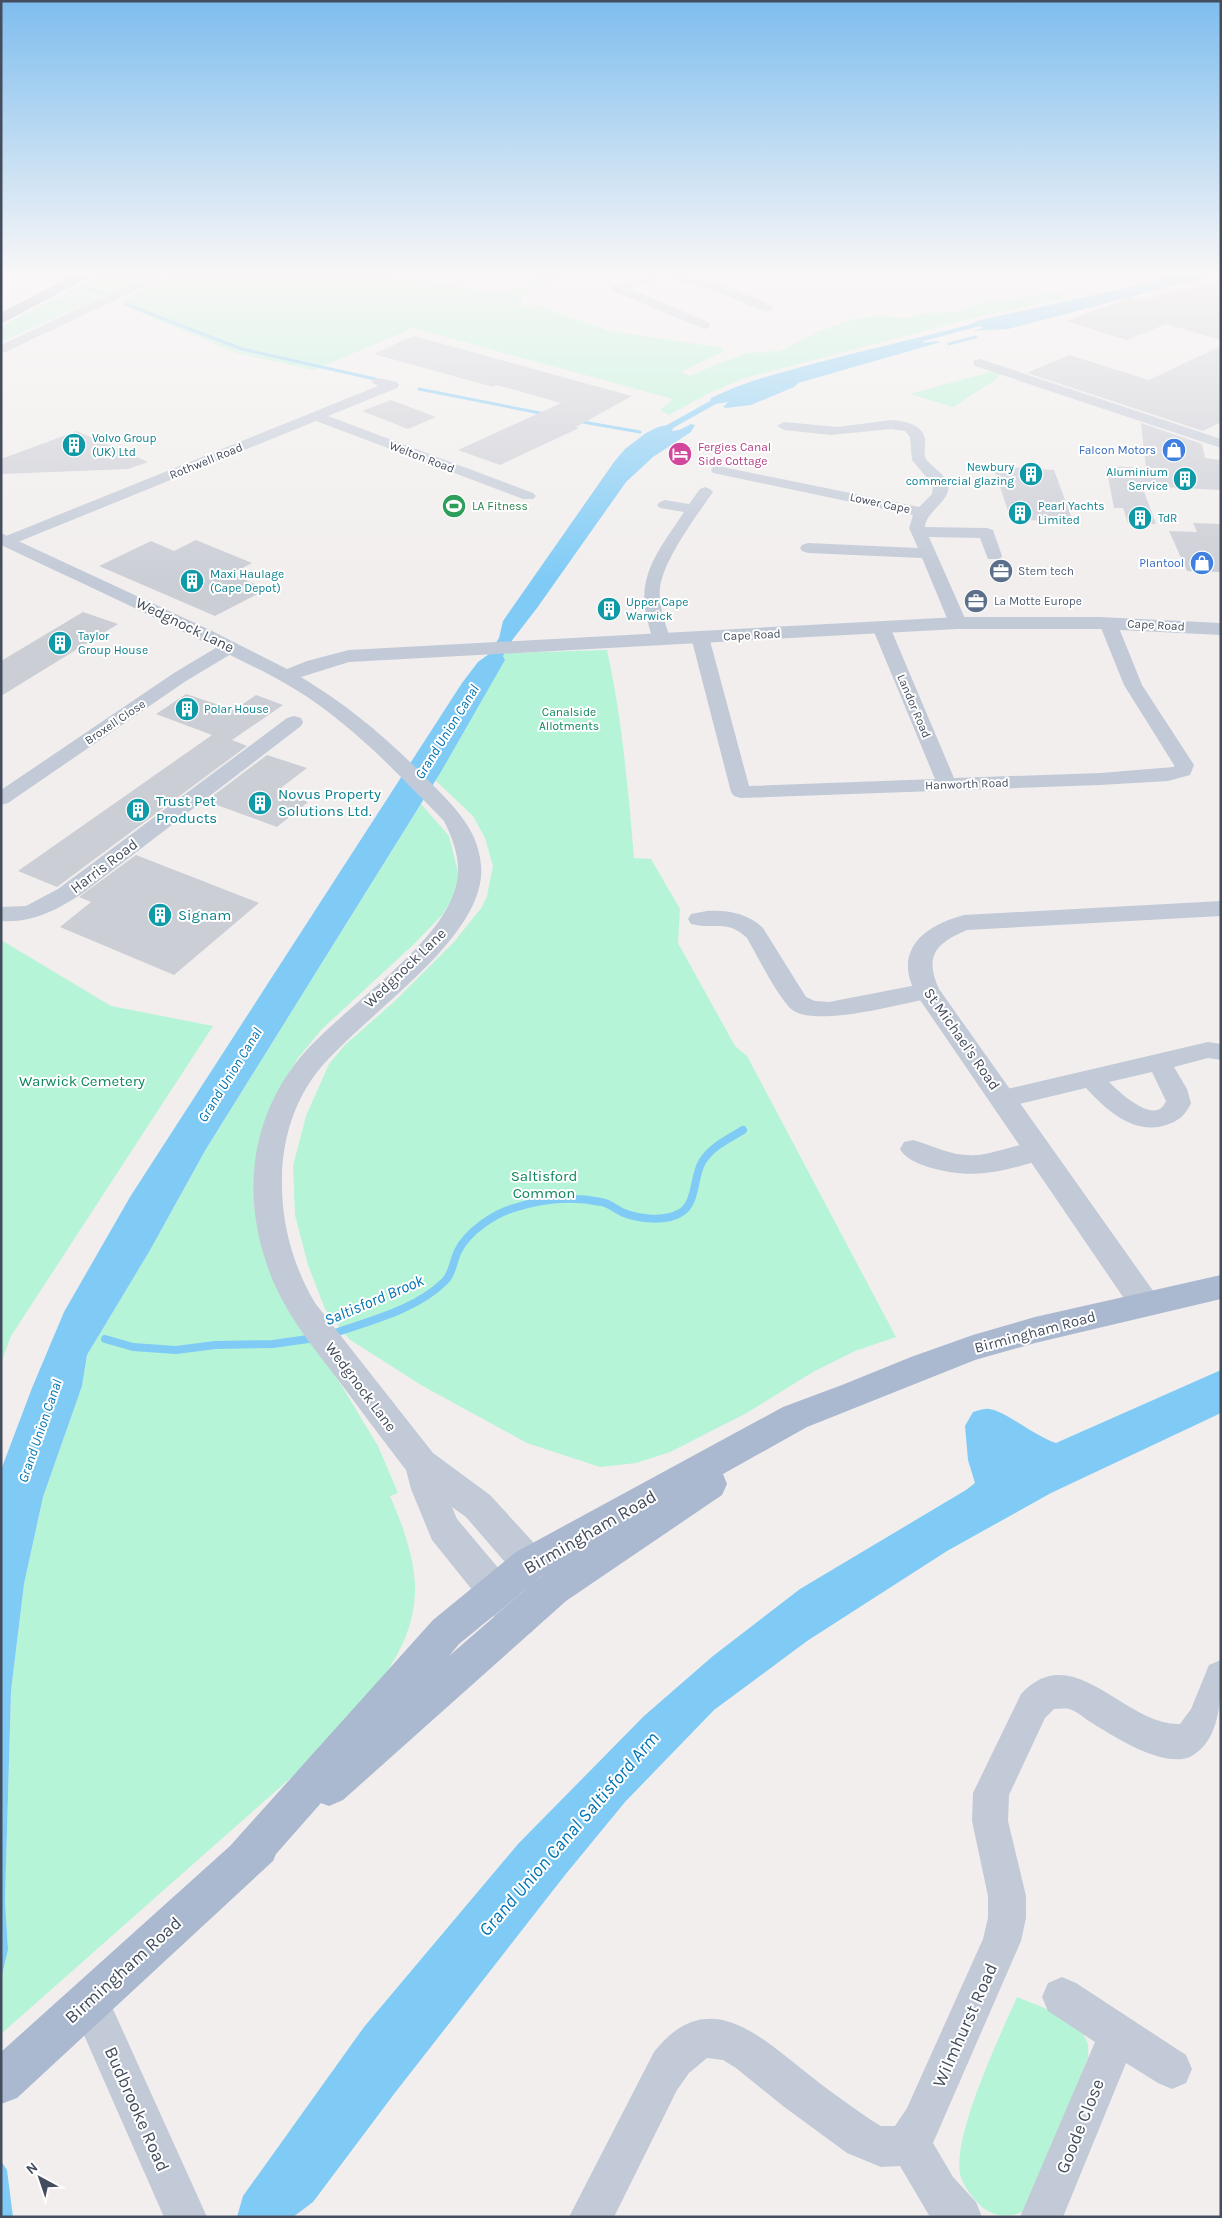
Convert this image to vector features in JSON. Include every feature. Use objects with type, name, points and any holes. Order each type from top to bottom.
[{"type":"main road","name":"Birmingham Road","points":[[15,2070],[246,1859],[508,1606],[541,1577],[682,1501],[805,1429],[854,1395],[914,1369],[973,1348],[1035,1330],[1221,1287]]},
{"type":"street","points":[[1014,375],[1221,444]]},
{"type":"street","name":"Rothwell Road","points":[[4,540],[392,385],[378,382]]},
{"type":"street","name":"Welton Road","points":[[316,416],[528,496]]},
{"type":"street","points":[[784,426],[819,425],[846,431],[887,425],[899,426],[913,431],[918,436],[917,457],[935,475],[941,485],[940,495],[922,512]]},
{"type":"street","name":"Lower Cape","points":[[718,469],[922,512],[917,524],[918,532],[958,623]]},
{"type":"street","points":[[518,509],[539,481]]},
{"type":"street","points":[[662,640],[653,599],[653,582],[661,564],[705,492]]},
{"type":"street","points":[[665,505],[694,509]]},
{"type":"street","points":[[918,532],[987,533],[994,556]]},
{"type":"street","name":"Wedgnock Lane","points":[[4,540],[230,647],[286,676],[340,711],[389,752],[440,805],[459,828],[470,863],[468,887],[458,912],[447,928],[420,958],[333,1037],[316,1056],[298,1080],[279,1114],[266,1171],[270,1224],[282,1267],[291,1289],[338,1356],[421,1464],[478,1506],[541,1577]]},
{"type":"street","points":[[808,549],[928,553]]},
{"type":"street","name":"Cape Road","points":[[286,676],[325,661],[349,656],[958,623],[1108,623],[1221,629]]},
{"type":"street","name":"Hanworth Road","points":[[700,638],[741,792],[1168,775],[1183,771],[1184,765],[1126,671],[1108,623]]},
{"type":"street","name":"Landor Road","points":[[881,628],[948,785]]},
{"type":"street","name":"Broxell Close","points":[[1,799],[180,677],[230,647]]},
{"type":"street","name":"Harris Road","points":[[1,914],[19,916],[48,906],[83,882],[294,722]]},
{"type":"street","name":"St Michael's Road","points":[[1145,1304],[927,992],[919,971],[919,962],[925,946],[939,932],[964,923],[1221,908]]},
{"type":"street","points":[[699,919],[728,918],[746,924],[755,933],[798,1004],[811,1010],[829,1010],[927,992]]},
{"type":"street","points":[[1003,1099],[1208,1050],[1221,1052]]},
{"type":"street","points":[[1091,1078],[1103,1091],[1130,1113],[1156,1119],[1172,1112],[1177,1106],[1178,1099],[1160,1063]]},
{"type":"street","points":[[913,1149],[940,1162],[974,1166],[1038,1151]]},
{"type":"street","name":"Wedgnock Lane","points":[[421,1464],[428,1489],[444,1529],[508,1606]]},
{"type":"street","name":"Wilmhurst Road","points":[[909,2142],[922,2123],[1002,1941],[1007,1918],[1007,1896],[990,1821],[991,1793],[1033,1706],[1048,1693],[1064,1691],[1075,1694],[1151,1737],[1173,1743],[1186,1742],[1196,1734],[1221,1677]]},
{"type":"street","points":[[1062,1997],[1172,2069]]},
{"type":"street","name":"Budbrooke Road","points":[[89,2001],[186,2215]]},
{"type":"street","name":"Goode Close","points":[[1041,2217],[1118,2035]]},
{"type":"street","points":[[590,2217],[626,2152],[655,2091],[673,2061],[692,2043],[703,2038],[724,2040],[739,2048],[849,2130],[874,2146],[892,2148],[909,2142],[939,2192],[961,2217]]},
{"type":"green space","points":[[583,375],[758,375],[711,392],[669,415],[660,410],[673,399]]},
{"type":"green space","points":[[981,375],[999,375],[998,378],[953,407],[910,394]]},
{"type":"green space","name":"Saltisford Common","points":[[607,650],[621,727],[634,858],[651,859],[680,909],[678,943],[735,1046],[747,1056],[896,1337],[855,1351],[813,1372],[745,1414],[670,1452],[636,1463],[600,1467],[527,1443],[421,1385],[349,1339],[325,1309],[308,1265],[295,1215],[293,1166],[306,1116],[329,1064],[345,1045],[396,1000],[454,942],[482,907],[487,896],[493,866],[485,838],[473,816],[435,780],[505,660],[504,653]]},
{"type":"green space","points":[[421,804],[449,836],[461,884],[443,914],[415,943],[322,1029],[298,1058],[281,1086],[255,1170],[254,1208],[270,1260],[323,1355],[378,1446],[398,1493],[390,1496],[408,1544],[415,1581],[412,1615],[406,1636],[385,1675],[329,1744],[1,2034],[1,1979],[8,1950],[5,1901],[11,1691],[24,1584],[43,1497],[82,1386],[87,1355],[149,1252],[206,1149]]},
{"type":"green space","name":"Warwick Cemetery","points":[[1,940],[111,1006],[213,1026],[11,1336],[1,1363]]},
{"type":"green space","points":[[1017,1997],[1057,2014],[1076,2026],[1087,2042],[1088,2057],[1028,2209],[1005,2216],[994,2214],[983,2208],[969,2192],[960,2174],[960,2157],[970,2111]]},
{"type":"water","name":"Grand Union Canal","points":[[774,375],[828,375],[798,383],[794,387],[751,405],[726,408],[723,407],[728,402],[716,404],[673,428],[672,431],[691,424],[695,425],[691,432],[653,457],[626,482],[513,639],[503,656],[505,660],[442,770],[206,1149],[149,1252],[87,1355],[82,1386],[43,1497],[24,1584],[11,1691],[5,1901],[8,1950],[1,1979],[1,1470],[32,1388],[64,1312],[130,1197],[462,683],[478,662],[489,654],[499,638],[503,621],[614,462],[625,449],[646,433],[667,425],[710,401],[711,398]]},
{"type":"water","name":"Grand Union Canal Saltisford Arm","points":[[1221,1370],[1221,1413],[1051,1493],[947,1551],[807,1641],[714,1710],[625,1802],[565,1875],[394,2094],[313,2202],[293,2217],[237,2217],[243,2196],[364,2027],[518,1844],[644,1716],[713,1656],[800,1589],[975,1483],[968,1460],[965,1426],[973,1412],[985,1409],[995,1411],[1056,1443]]},
{"type":"water","points":[[1,2161],[7,2170],[13,2217],[1,2217]]},
{"type":"building","points":[[448,375],[554,375],[632,396],[576,427],[579,428],[500,465],[458,450],[561,403],[497,385],[493,387]]},
{"type":"building","points":[[1032,375],[1131,375],[1149,380],[1161,375],[1221,375],[1221,422],[1203,431]]},
{"type":"building","points":[[391,400],[436,417],[408,429],[362,411]]},
{"type":"building","points":[[1141,423],[1202,444],[1205,458],[1221,460],[1221,490],[1142,486],[1156,524],[1128,523],[1123,508],[1114,508],[1106,466],[1146,468]]},
{"type":"building","name":"Volvo Group (UK) Ltd","points":[[77,431],[148,462],[128,469],[1,474],[1,459]]},
{"type":"building","points":[[993,466],[1054,470],[1073,521],[1011,520]]},
{"type":"building","points":[[1193,523],[1221,524],[1221,572],[1187,571],[1169,531],[1197,532]]},
{"type":"building","name":"Maxi Haulage (Cape Depot)","points":[[196,540],[252,563],[231,574],[267,589],[215,616],[99,566],[151,541],[174,551]]},
{"type":"building","name":"Taylor Group House","points":[[83,612],[118,624],[1,696],[1,661]]},
{"type":"building","name":"Trust Pet Products","points":[[186,694],[234,710],[256,695],[283,705],[232,740],[247,746],[57,887],[18,871],[212,735],[156,714]]},
{"type":"building","name":"Novus Property Solutions Ltd.","points":[[267,755],[307,768],[277,791],[308,802],[277,827],[206,801]]},
{"type":"building","name":"Signam","points":[[136,855],[259,903],[174,975],[60,927],[91,902],[79,897]]},
{"type":"waterway","points":[[355,375],[375,379]]},
{"type":"waterway","points":[[419,389],[545,414]]},
{"type":"waterway","points":[[577,421],[640,432]]},
{"type":"waterway","name":"Saltisford Brook","points":[[332,1334],[392,1314],[420,1300],[448,1278],[458,1251],[475,1230],[498,1214],[514,1208],[535,1202],[579,1199],[604,1203],[637,1217],[660,1219],[674,1216],[685,1209],[689,1203],[699,1168],[710,1152],[743,1130]]},
{"type":"waterway","name":"Saltisford Brook","points":[[105,1339],[133,1347],[176,1350],[215,1345],[273,1344],[315,1338]]},
{"type":"place","name":"Volvo Group (UK) Ltd","points":[[74,445]]},
{"type":"place","name":"Falcon Motors","points":[[1174,450]]},
{"type":"place","name":"Fergies Canal Side Cottage","points":[[680,454]]},
{"type":"place","name":"Newbury commercial glazing","points":[[1031,474]]},
{"type":"place","name":"Aluminium Service","points":[[1185,479]]},
{"type":"place","name":"LA Fitness","points":[[454,506]]},
{"type":"place","name":"Pearl Yachts Limited","points":[[1020,513]]},
{"type":"place","name":"TdR","points":[[1140,518]]},
{"type":"place","name":"Plantool","points":[[1202,563]]},
{"type":"place","name":"Stem tech","points":[[1001,571]]},
{"type":"place","name":"Maxi Haulage (Cape Depot)","points":[[192,581]]},
{"type":"place","name":"La Motte Europe","points":[[976,601]]},
{"type":"place","name":"Upper Cape Warwick","points":[[609,609]]},
{"type":"place","name":"Taylor Group House","points":[[60,643]]},
{"type":"place","name":"Polar House","points":[[187,709]]},
{"type":"place","name":"Novus Property Solutions Ltd.","points":[[260,803]]},
{"type":"place","name":"Trust Pet Products","points":[[138,810]]},
{"type":"place","name":"Signam","points":[[160,915]]},
{"type":"park label","name":"Canalside Allotments","points":[[569,719]]}]
